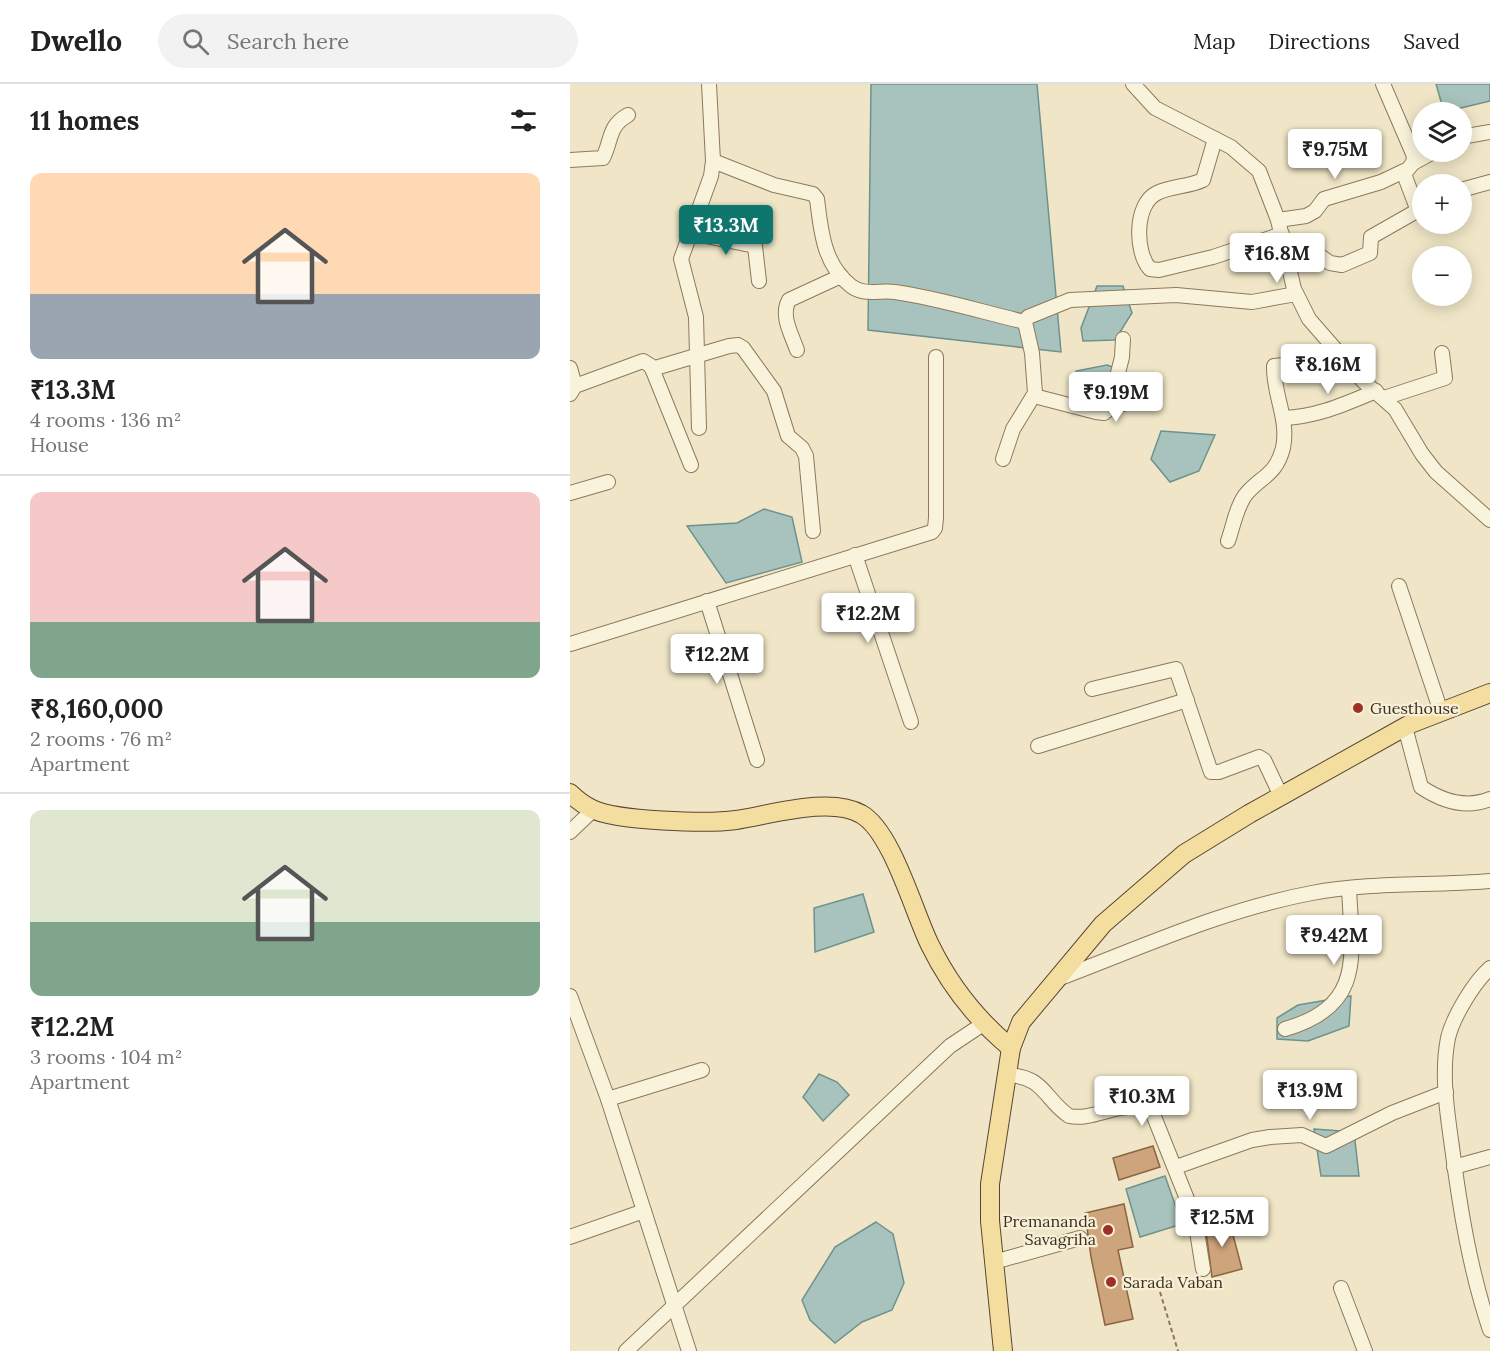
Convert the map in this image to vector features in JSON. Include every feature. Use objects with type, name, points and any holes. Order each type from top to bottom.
[{"type":"main road","points":[[1003,1351],[994,1262],[990,1184],[1011,1048],[1021,1023],[1103,924],[1184,854],[1281,796],[1405,727],[1490,693]]},
{"type":"main road","points":[[570,793],[593,810],[611,815],[700,822],[733,821],[812,807],[849,809],[862,814],[873,823],[886,844],[930,945],[946,972],[983,1024],[1011,1048]]},
{"type":"street","points":[[699,428],[698,357],[693,301],[681,259],[711,176],[713,160],[709,84]]},
{"type":"street","points":[[1133,84],[1155,108],[1231,147],[1259,171],[1280,227],[1296,294],[1309,319],[1363,381],[1395,409],[1422,454],[1444,479],[1490,520]]},
{"type":"street","points":[[1383,84],[1410,145],[1409,167],[1412,178]]},
{"type":"street","points":[[570,160],[603,158],[612,127],[628,115]]},
{"type":"street","points":[[1472,135],[1490,132]]},
{"type":"street","points":[[1215,140],[1203,180],[1157,193],[1146,207],[1140,220],[1141,248],[1145,263],[1150,269],[1159,270],[1213,257],[1311,214],[1324,199],[1381,182],[1417,162]]},
{"type":"street","points":[[713,160],[774,184],[813,194],[817,199],[824,246],[841,276],[862,292],[897,292],[1025,322]]},
{"type":"street","points":[[1472,187],[1490,182]]},
{"type":"street","points":[[1288,260],[1320,256],[1330,263],[1347,263],[1370,253],[1371,237],[1412,214]]},
{"type":"street","points":[[691,233],[755,246],[759,281]]},
{"type":"street","points":[[797,350],[785,314],[789,300],[841,276]]},
{"type":"street","points":[[1003,459],[1013,429],[1034,396],[1032,353],[1025,322],[1028,317],[1070,300],[1176,295],[1252,302],[1296,294]]},
{"type":"street","points":[[1034,396],[1104,413],[1109,409],[1122,357],[1123,339]]},
{"type":"street","points":[[652,369],[738,345],[743,348],[774,391],[785,431],[802,448],[808,462],[813,531]]},
{"type":"street","points":[[1228,541],[1246,494],[1266,478],[1278,461],[1283,447],[1283,418],[1275,390],[1274,366],[1303,363],[1338,352]]},
{"type":"street","points":[[1283,418],[1333,410],[1445,378],[1442,353]]},
{"type":"street","points":[[570,644],[932,532],[935,528],[936,357]]},
{"type":"street","points":[[570,368],[573,390],[632,363],[643,361],[652,369],[691,465]]},
{"type":"street","points":[[570,494],[608,482]]},
{"type":"street","points":[[855,555],[911,722]]},
{"type":"street","points":[[1399,586],[1441,712]]},
{"type":"street","points":[[707,601],[757,760]]},
{"type":"street","points":[[1092,689],[1172,668],[1178,673],[1211,772],[1219,772],[1259,757],[1264,760],[1281,796]]},
{"type":"street","points":[[1038,746],[1187,700]]},
{"type":"street","points":[[1405,727],[1421,787],[1457,803],[1468,805],[1490,799]]},
{"type":"street","points":[[570,832],[593,810]]},
{"type":"street","points":[[1058,978],[1258,905],[1349,888],[1490,881]]},
{"type":"street","points":[[1285,1029],[1314,1020],[1341,995],[1352,953],[1349,888]]},
{"type":"street","points":[[1490,968],[1474,986],[1449,1035],[1445,1071],[1454,1167],[1470,1261],[1490,1330]]},
{"type":"street","points":[[570,996],[608,1099],[689,1351]]},
{"type":"street","points":[[626,1351],[950,1046],[983,1024]]},
{"type":"street","points":[[608,1099],[702,1070]]},
{"type":"street","points":[[1008,1076],[1024,1076],[1035,1081],[1069,1116],[1077,1118],[1122,1107],[1147,1110],[1153,1114],[1195,1219],[1203,1269]]},
{"type":"street","points":[[1176,1167],[1252,1140],[1270,1137],[1302,1136],[1326,1146],[1402,1109],[1446,1092]]},
{"type":"street","points":[[1454,1167],[1490,1157]]},
{"type":"street","points":[[570,1237],[644,1211]]},
{"type":"street","points":[[994,1262],[1080,1238]]},
{"type":"street","points":[[1341,1288],[1365,1351]]},
{"type":"path","points":[[1160,1292],[1178,1351]]},
{"type":"water","points":[[871,84],[1037,84],[1061,352],[868,330]]},
{"type":"water","points":[[1436,84],[1490,84],[1490,101],[1472,105],[1472,102],[1441,102]]},
{"type":"water","points":[[1097,286],[1123,286],[1132,313],[1115,340],[1083,341],[1081,328]]},
{"type":"water","points":[[1107,365],[1121,370],[1125,411],[1099,411],[1076,402],[1076,371]]},
{"type":"water","points":[[1161,431],[1215,435],[1199,471],[1170,482],[1151,459]]},
{"type":"water","points":[[764,509],[792,517],[802,562],[726,583],[687,526],[737,523]]},
{"type":"water","points":[[863,894],[874,932],[815,952],[814,908]]},
{"type":"water","points":[[1351,996],[1349,1026],[1308,1041],[1277,1039],[1277,1018],[1298,1005]]},
{"type":"water","points":[[819,1074],[837,1082],[849,1095],[823,1121],[803,1097]]},
{"type":"water","points":[[1314,1129],[1354,1132],[1359,1176],[1321,1176]]},
{"type":"water","points":[[1165,1176],[1182,1224],[1140,1237],[1126,1189]]},
{"type":"water","points":[[876,1222],[893,1234],[904,1283],[892,1310],[862,1322],[835,1343],[810,1320],[802,1300],[835,1247]]},
{"type":"building","points":[[1153,1146],[1160,1167],[1119,1180],[1113,1158]]},
{"type":"building","points":[[1124,1204],[1133,1247],[1118,1250],[1133,1319],[1105,1325],[1091,1257],[1085,1213]]},
{"type":"building","points":[[1228,1216],[1242,1269],[1212,1277],[1205,1224]]},
{"type":"place","name":"Guesthouse","points":[[1358,708]]},
{"type":"place","name":"Premananda Savagriha","points":[[1108,1230]]},
{"type":"place","name":"Sarada Vaban","points":[[1111,1282]]}]
